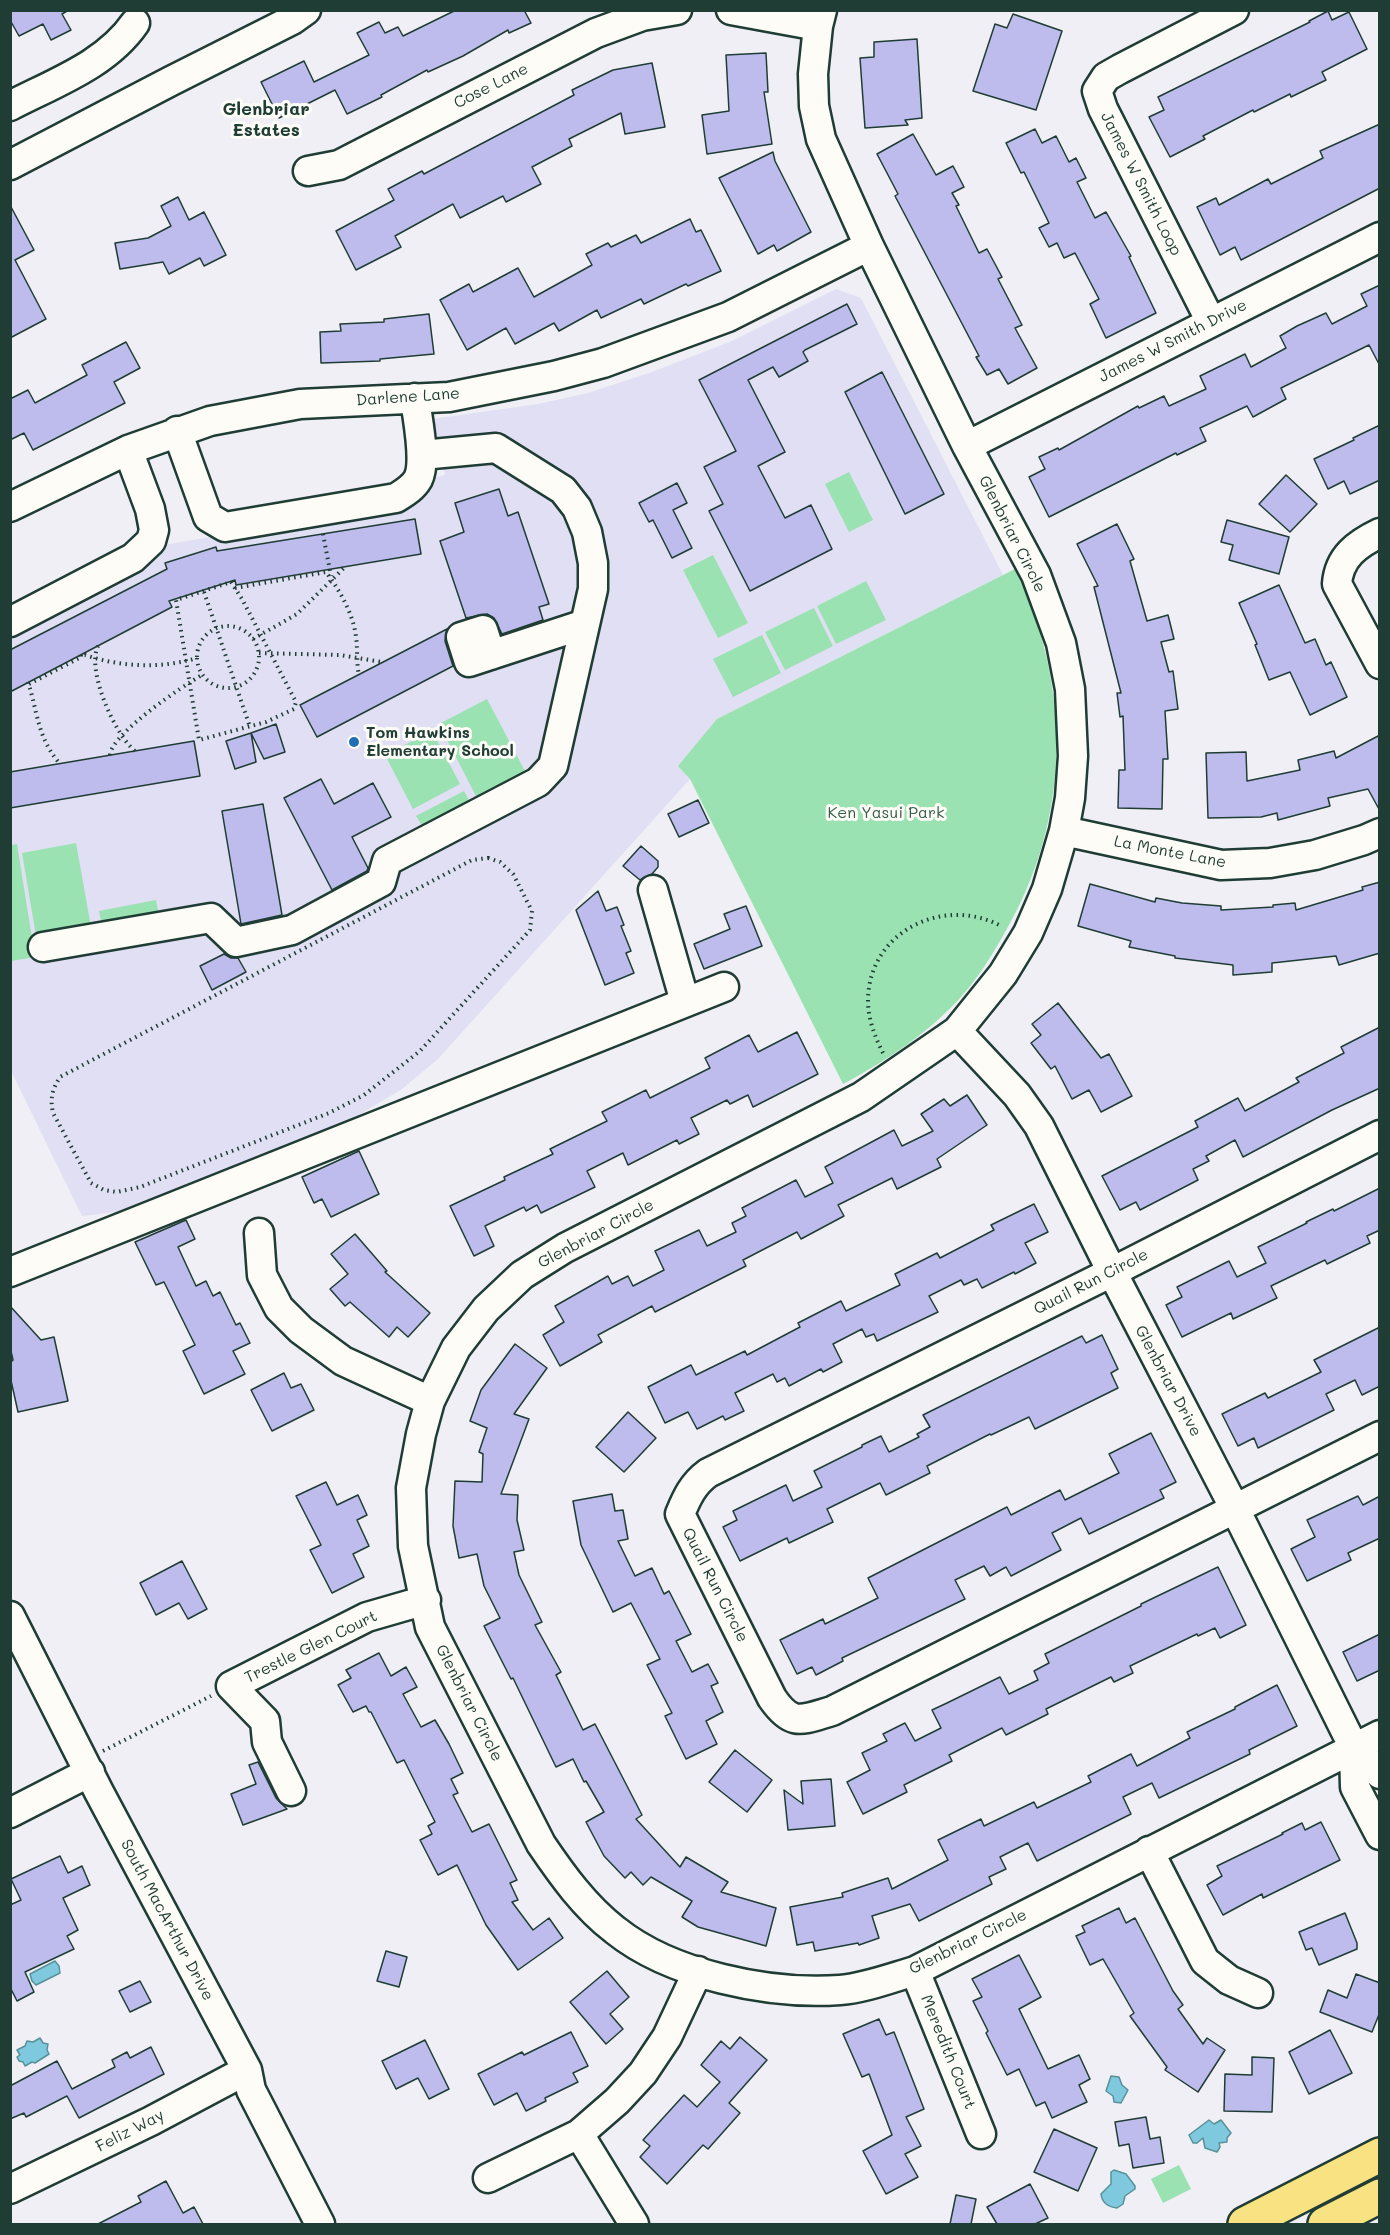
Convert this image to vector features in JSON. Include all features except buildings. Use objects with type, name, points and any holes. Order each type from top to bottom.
[{"type":"main road","points":[[1245,2224],[1380,2155]]},
{"type":"main road","points":[[1324,2224],[1380,2196]]},
{"type":"street","points":[[10,165],[306,10]]},
{"type":"street","name":"Cose Lane","points":[[308,171],[339,165],[596,33],[642,16],[677,10]]},
{"type":"street","points":[[731,10],[820,18]]},
{"type":"street","name":"James W Smith Loop","points":[[1211,322],[1103,109],[1097,91],[1107,77],[1120,69],[1234,10]]},
{"type":"street","name":"Glenbriar Circle","points":[[820,18],[813,74],[814,106],[821,139],[869,246],[967,446],[1036,575],[1060,643],[1070,689],[1074,756],[1064,831],[1047,889],[1028,933],[1003,974],[957,1031],[861,1097],[565,1248],[522,1275],[486,1309],[456,1348],[430,1401],[411,1488],[413,1546],[430,1627],[541,1844],[562,1876],[588,1906],[614,1930],[647,1952],[732,1982],[768,1988],[806,1991],[842,1990],[915,1971],[1380,1735]]},
{"type":"street","points":[[10,106],[103,57],[135,23]]},
{"type":"street","name":"James W Smith Drive","points":[[967,446],[1380,237]]},
{"type":"street","name":"Darlene Lane","points":[[10,507],[128,450],[210,421],[300,404],[449,397],[554,376],[603,363],[728,317],[869,246]]},
{"type":"street","points":[[177,431],[208,517],[225,526],[396,498],[410,489],[419,478],[422,455],[415,398]]},
{"type":"street","points":[[43,946],[211,918],[236,942],[292,930],[381,882],[387,861],[538,782],[553,766],[593,589],[593,563],[586,532],[577,508],[563,490],[496,448],[422,455]]},
{"type":"street","points":[[10,622],[133,558],[151,541],[154,530],[150,509],[128,450]]},
{"type":"street","points":[[1380,533],[1360,542],[1344,559],[1338,572],[1337,584],[1380,664]]},
{"type":"street","points":[[491,655],[585,624]]},
{"type":"street","name":"La Monte Lane","points":[[1064,831],[1221,864],[1270,863],[1315,855],[1380,833]]},
{"type":"street","points":[[653,890],[685,1002]]},
{"type":"street","points":[[10,1272],[724,987]]},
{"type":"street","name":"Glenbriar Drive","points":[[957,1031],[1017,1095],[1039,1126],[1235,1509],[1354,1748],[1380,1774]]},
{"type":"street","name":"Quail Run Circle","points":[[1380,1135],[1112,1272],[708,1473],[699,1479],[690,1490],[680,1514],[772,1698],[789,1718],[803,1719],[832,1711],[1380,1436]]},
{"type":"street","points":[[259,1233],[262,1275],[279,1308],[301,1330],[343,1361],[430,1401]]},
{"type":"street","name":"Trestle Glen Court","points":[[231,1686],[367,1617],[426,1600]]},
{"type":"street","name":"South MacArthur Drive","points":[[10,1616],[247,2070],[251,2090],[320,2224]]},
{"type":"street","points":[[231,1686],[265,1721],[267,1742],[291,1791]]},
{"type":"street","name":"Glenbriar Drive","points":[[1354,1748],[1355,1787],[1380,1835]]},
{"type":"street","points":[[10,1813],[87,1766]]},
{"type":"street","points":[[1149,1851],[1205,1961],[1229,1980],[1258,1993]]},
{"type":"street","points":[[488,2178],[579,2134],[617,2101],[643,2073],[667,2037],[698,1971]]},
{"type":"street","name":"Meredith Court","points":[[915,1971],[981,2134]]},
{"type":"street","name":"Feliz Way","points":[[10,2189],[151,2121],[247,2070]]},
{"type":"street","points":[[579,2134],[634,2224]]},
{"type":"path","points":[[323,531],[331,580]]},
{"type":"path","points":[[253,639],[297,614],[345,567]]},
{"type":"path","points":[[235,588],[326,572],[352,620],[359,675]]},
{"type":"path","points":[[231,582],[243,598],[296,702],[294,709],[266,723],[199,740],[176,600],[204,592],[231,582]]},
{"type":"path","points":[[204,592],[250,727]]},
{"type":"path","points":[[235,627],[243,630],[253,639],[259,653],[259,662],[251,678],[236,687],[215,686],[202,675],[197,652],[207,634],[216,628],[235,627]]},
{"type":"path","points":[[98,646],[96,657],[104,702],[122,736],[135,751]]},
{"type":"path","points":[[259,653],[314,653],[382,662]]},
{"type":"path","points":[[60,764],[53,756],[38,726],[29,683],[85,655],[134,665],[197,658]]},
{"type":"path","points":[[110,755],[111,749],[122,736],[158,704],[202,675]]},
{"type":"path","points":[[488,858],[500,862],[513,873],[532,910],[530,930],[526,936],[420,1051],[364,1095],[329,1113],[140,1187],[117,1192],[104,1190],[91,1183],[53,1113],[52,1089],[60,1077],[472,860],[488,858]]},
{"type":"path","points":[[884,1054],[873,1030],[868,1001],[879,959],[893,941],[905,930],[926,919],[949,914],[980,917],[1001,926]]},
{"type":"path","points":[[87,1766],[231,1686]]},
{"type":"shaded area","name":"Tom Hawkins Elementary School","points":[[836,289],[861,298],[1003,575],[717,719],[690,779],[438,1059],[402,1089],[357,1116],[328,1130],[161,1197],[116,1212],[82,1216],[11,1071],[11,632],[158,546],[395,505],[425,480],[445,475],[432,419],[538,404],[588,393],[652,372],[732,341]]},
{"type":"green space","points":[[849,472],[873,520],[849,532],[825,484]]},
{"type":"green space","points":[[713,555],[748,623],[718,638],[683,570]]},
{"type":"green space","name":"Ken Yasui Park","points":[[1015,569],[1034,614],[1047,660],[1055,707],[1056,753],[1052,800],[1042,846],[1026,890],[1004,934],[967,990],[920,1035],[875,1066],[843,1084],[690,779],[678,766],[717,719]]},
{"type":"green space","points":[[866,581],[886,620],[836,644],[817,606]]},
{"type":"green space","points":[[814,608],[833,646],[785,670],[765,632]]},
{"type":"green space","points":[[762,635],[781,673],[733,697],[713,659]]},
{"type":"green space","points":[[487,699],[527,775],[478,800],[439,724]]},
{"type":"green space","points":[[432,731],[460,784],[413,809],[385,755]]},
{"type":"green space","points":[[464,791],[471,804],[424,829],[416,816]]},
{"type":"green space","points":[[76,843],[91,927],[36,936],[22,853]]},
{"type":"green space","points":[[17,844],[35,957],[11,961],[11,845]]},
{"type":"green space","points":[[156,900],[159,915],[102,926],[99,911]]},
{"type":"green space","points":[[1179,2165],[1191,2189],[1163,2203],[1151,2179]]},
{"type":"water","points":[[55,1961],[60,1973],[36,1985],[30,1974]]},
{"type":"water","points":[[40,2038],[43,2043],[48,2044],[49,2054],[25,2066],[17,2057],[20,2055],[17,2050],[25,2046],[27,2041],[33,2042]]},
{"type":"water","points":[[1111,2076],[1119,2077],[1122,2085],[1128,2090],[1121,2103],[1114,2102],[1113,2096],[1106,2091]]},
{"type":"water","points":[[1209,2120],[1214,2124],[1221,2120],[1231,2133],[1227,2142],[1219,2143],[1220,2147],[1217,2152],[1205,2148],[1203,2138],[1193,2143],[1189,2135]]},
{"type":"water","points":[[1114,2170],[1126,2174],[1135,2186],[1135,2189],[1125,2196],[1123,2204],[1117,2208],[1106,2204],[1101,2194],[1111,2184],[1111,2172]]},
{"type":"place","name":"Tom Hawkins Elementary School","points":[[354,742]]},
{"type":"district","name":"Glenbriar Estates","points":[[266,119]]}]
